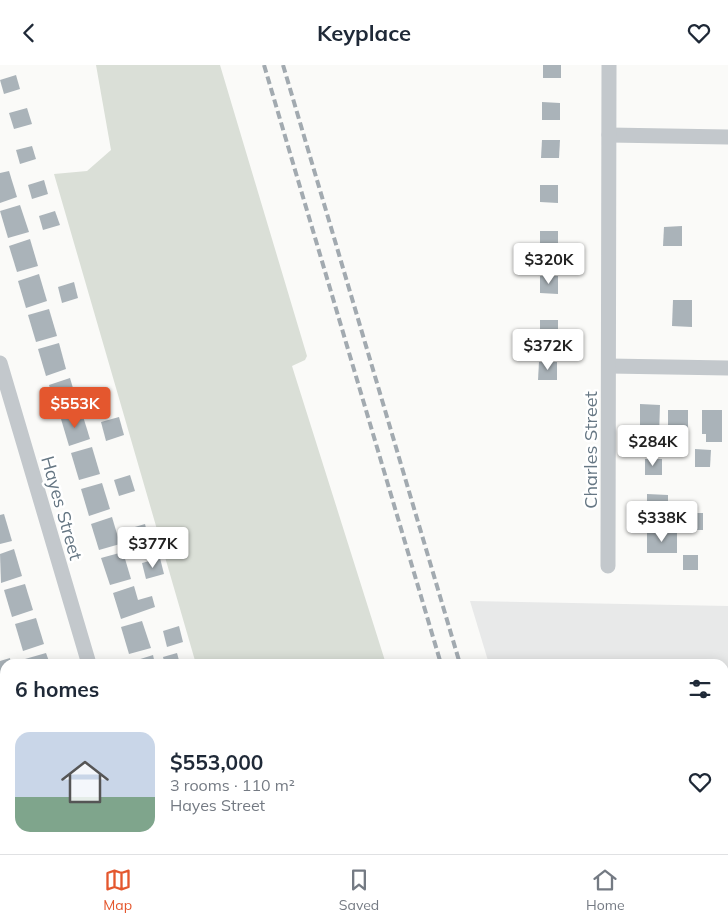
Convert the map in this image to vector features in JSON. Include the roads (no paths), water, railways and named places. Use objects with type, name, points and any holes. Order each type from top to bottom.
[{"type":"street","name":"Charles Street","points":[[608,566],[609,65]]},
{"type":"street","points":[[609,135],[728,137]]},
{"type":"street","name":"Hayes Street","points":[[0,363],[88,659]]},
{"type":"street","points":[[609,366],[728,368]]},
{"type":"railway","points":[[264,65],[440,659]]},
{"type":"railway","points":[[283,65],[459,659]]}]
